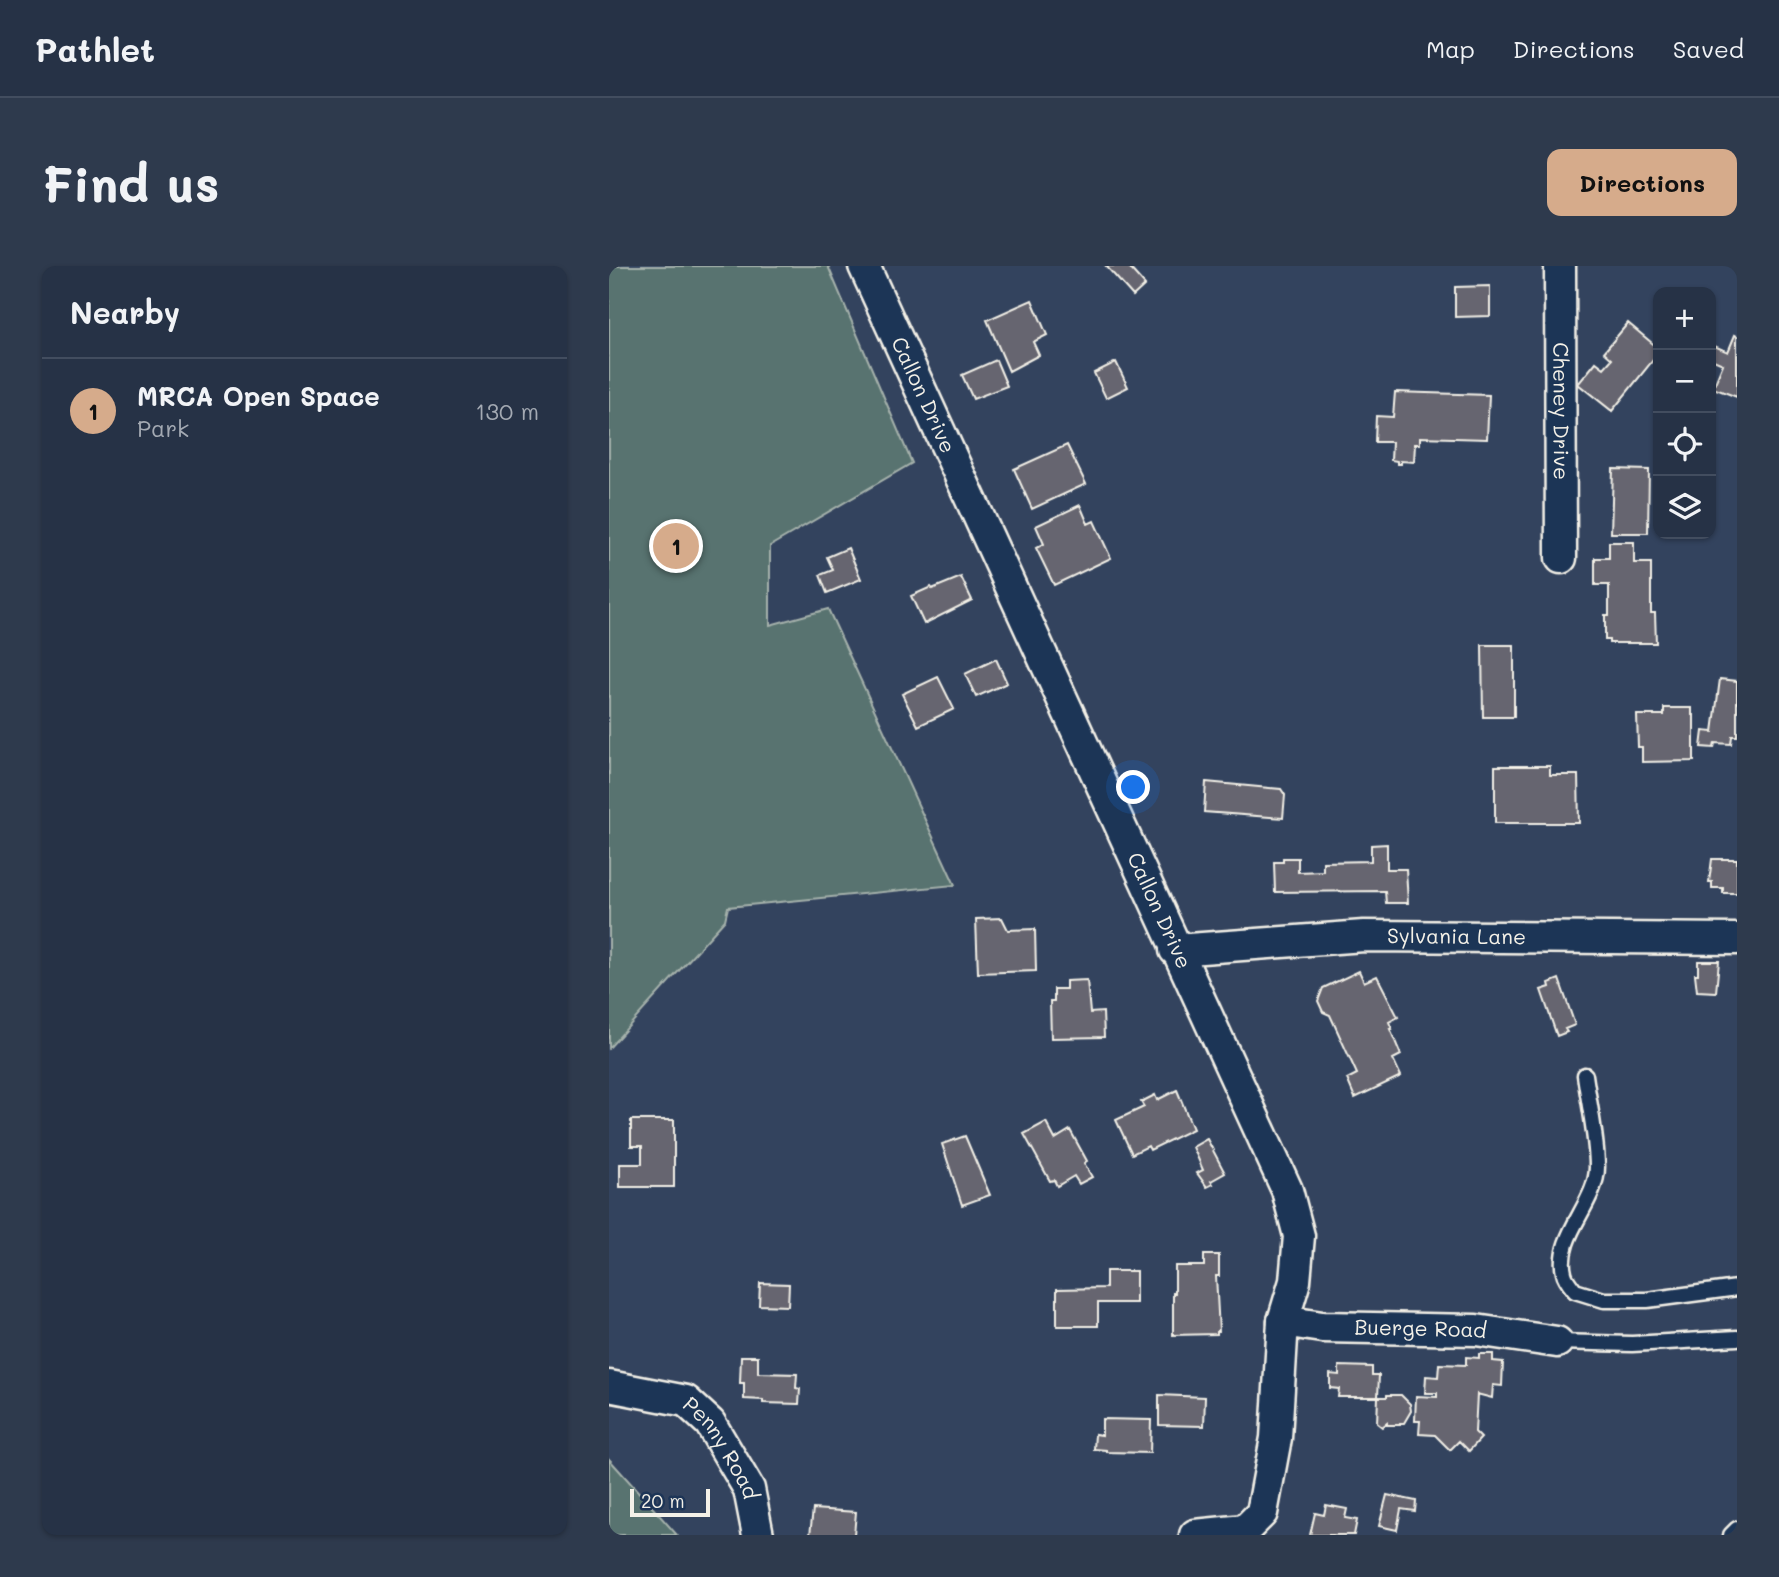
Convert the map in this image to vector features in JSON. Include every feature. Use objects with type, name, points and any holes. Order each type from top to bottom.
[{"type":"street","name":"Callon Drive","points":[[864,266],[1287,1190],[1299,1236],[1294,1280],[1283,1321],[1276,1438],[1262,1513],[1245,1530],[1195,1535]]},
{"type":"street","name":"Cheney Drive","points":[[1560,266],[1561,558]]},
{"type":"street","name":"Sylvania Lane","points":[[1175,950],[1364,936],[1737,939]]},
{"type":"street","name":"Buerge Road","points":[[1283,1321],[1322,1328],[1476,1330],[1557,1342]]},
{"type":"street","name":"Penny Road","points":[[609,1386],[685,1401],[711,1423],[749,1489],[758,1535]]},
{"type":"lane","points":[[1585,1075],[1597,1167],[1593,1192],[1580,1211],[1566,1244],[1564,1275],[1575,1291],[1604,1300],[1647,1300],[1737,1287]]},
{"type":"lane","points":[[1557,1342],[1632,1344],[1737,1338]]},
{"type":"lane","points":[[1731,1535],[1737,1529]]},
{"type":"green space","points":[[609,266],[828,266],[912,463],[770,546],[770,625],[828,609],[955,885],[728,907],[725,920],[609,1048]]},
{"type":"green space","points":[[609,1459],[677,1535],[609,1535]]},
{"type":"building","points":[[1106,266],[1128,266],[1145,285],[1133,296]]},
{"type":"building","points":[[1490,286],[1490,316],[1455,317],[1455,287]]},
{"type":"building","points":[[1032,300],[1047,335],[1033,342],[1039,355],[1009,371],[987,320]]},
{"type":"building","points":[[1628,323],[1653,344],[1653,360],[1612,411],[1578,384],[1596,362],[1604,368],[1612,359],[1604,352]]},
{"type":"building","points":[[1735,335],[1737,397],[1716,389],[1716,381],[1723,364],[1716,361],[1716,347],[1728,352]]},
{"type":"building","points":[[996,360],[1007,386],[973,399],[962,375]]},
{"type":"building","points":[[1116,362],[1128,387],[1106,398],[1094,373]]},
{"type":"building","points":[[1395,392],[1489,395],[1487,439],[1420,437],[1420,444],[1415,444],[1414,462],[1401,461],[1401,464],[1397,464],[1397,461],[1391,460],[1392,442],[1375,442],[1376,416],[1393,417]]},
{"type":"building","points":[[1067,445],[1086,484],[1032,509],[1014,469]]},
{"type":"building","points":[[1613,469],[1649,470],[1648,533],[1611,533]]},
{"type":"building","points":[[1080,505],[1088,524],[1094,521],[1111,558],[1054,585],[1036,548],[1044,544],[1036,526]]},
{"type":"building","points":[[1609,542],[1634,542],[1634,563],[1651,563],[1651,613],[1655,613],[1656,643],[1609,643],[1609,640],[1605,640],[1605,615],[1609,615],[1609,585],[1595,585],[1595,558],[1609,558]]},
{"type":"building","points":[[848,548],[861,579],[827,593],[820,575],[833,570],[827,557]]},
{"type":"building","points":[[961,577],[972,600],[924,624],[911,596]]},
{"type":"building","points":[[1482,645],[1514,645],[1514,717],[1483,717]]},
{"type":"building","points":[[996,659],[1007,683],[976,697],[965,674]]},
{"type":"building","points":[[938,677],[954,709],[918,726],[902,694]]},
{"type":"building","points":[[1720,679],[1737,681],[1737,736],[1732,736],[1731,744],[1715,743],[1714,748],[1701,747],[1703,731],[1713,732]]},
{"type":"building","points":[[1664,708],[1692,708],[1694,761],[1642,762],[1642,747],[1638,747],[1637,715],[1664,715]]},
{"type":"building","points":[[1495,766],[1550,766],[1550,775],[1578,775],[1579,823],[1495,823]]},
{"type":"building","points":[[1206,782],[1281,789],[1285,795],[1283,818],[1204,812]]},
{"type":"building","points":[[1387,844],[1387,869],[1406,869],[1408,903],[1386,903],[1385,891],[1275,892],[1274,862],[1283,862],[1283,858],[1298,858],[1298,872],[1323,871],[1323,862],[1371,861],[1371,845]]},
{"type":"building","points":[[1712,859],[1737,859],[1737,893],[1723,893],[1723,888],[1712,888],[1712,882],[1709,882]]},
{"type":"building","points":[[1002,918],[1008,930],[1035,929],[1036,971],[978,973],[976,919]]},
{"type":"building","points":[[1698,961],[1719,961],[1716,992],[1697,991],[1695,974],[1698,974]]},
{"type":"building","points":[[1359,971],[1364,982],[1377,976],[1398,1017],[1389,1022],[1401,1055],[1393,1059],[1401,1076],[1355,1098],[1347,1079],[1357,1074],[1330,1015],[1323,1012],[1318,1001],[1323,988]]},
{"type":"building","points":[[1559,979],[1575,1025],[1557,1036],[1541,990],[1550,987],[1549,983]]},
{"type":"building","points":[[1087,980],[1090,1013],[1103,1012],[1104,1037],[1051,1038],[1050,1001],[1054,1001],[1054,989],[1066,989],[1066,981]]},
{"type":"building","points":[[1177,1090],[1193,1129],[1150,1150],[1148,1146],[1132,1154],[1116,1120],[1144,1107],[1141,1102],[1155,1095],[1157,1100]]},
{"type":"building","points":[[631,1120],[674,1120],[674,1187],[620,1187],[620,1164],[642,1164],[642,1146],[631,1146]]},
{"type":"building","points":[[1046,1122],[1055,1139],[1070,1130],[1087,1161],[1084,1163],[1092,1177],[1079,1184],[1074,1176],[1057,1186],[1054,1180],[1050,1181],[1024,1134]]},
{"type":"building","points":[[965,1136],[990,1195],[962,1205],[942,1144]]},
{"type":"building","points":[[1207,1139],[1225,1173],[1211,1181],[1213,1184],[1207,1187],[1197,1173],[1203,1170],[1193,1147]]},
{"type":"building","points":[[1204,1255],[1219,1255],[1219,1276],[1216,1276],[1219,1331],[1217,1334],[1173,1335],[1175,1266],[1204,1266]]},
{"type":"building","points":[[1106,1271],[1136,1271],[1136,1303],[1098,1303],[1098,1326],[1057,1326],[1057,1289],[1106,1288]]},
{"type":"building","points":[[760,1283],[789,1284],[788,1306],[759,1305]]},
{"type":"building","points":[[1479,1354],[1493,1354],[1493,1361],[1503,1362],[1502,1386],[1493,1385],[1492,1398],[1477,1394],[1475,1432],[1481,1438],[1469,1451],[1459,1441],[1450,1450],[1435,1435],[1419,1434],[1420,1421],[1415,1421],[1416,1396],[1437,1397],[1437,1393],[1425,1393],[1426,1376],[1438,1377],[1439,1364],[1466,1365],[1466,1357],[1479,1358]]},
{"type":"building","points":[[741,1356],[758,1356],[758,1373],[797,1374],[799,1404],[763,1403],[763,1400],[744,1399],[744,1383],[740,1383]]},
{"type":"building","points":[[1339,1366],[1372,1367],[1372,1375],[1379,1375],[1378,1397],[1338,1397],[1339,1389],[1330,1388],[1330,1374],[1339,1375]]},
{"type":"building","points":[[1159,1395],[1205,1397],[1204,1426],[1159,1425]]},
{"type":"building","points":[[1401,1395],[1410,1404],[1411,1411],[1404,1423],[1387,1423],[1382,1427],[1377,1423],[1378,1397]]},
{"type":"building","points":[[1102,1419],[1151,1420],[1150,1453],[1106,1452],[1094,1449],[1095,1434],[1102,1435]]},
{"type":"building","points":[[1387,1495],[1416,1501],[1415,1511],[1401,1509],[1397,1530],[1379,1526]]},
{"type":"building","points":[[1326,1505],[1347,1509],[1345,1518],[1357,1520],[1354,1535],[1310,1535],[1315,1513],[1324,1515]]},
{"type":"building","points":[[813,1509],[856,1512],[854,1535],[810,1535]]},
{"type":"place","name":"MRCA Open Space","points":[[676,546]]}]
